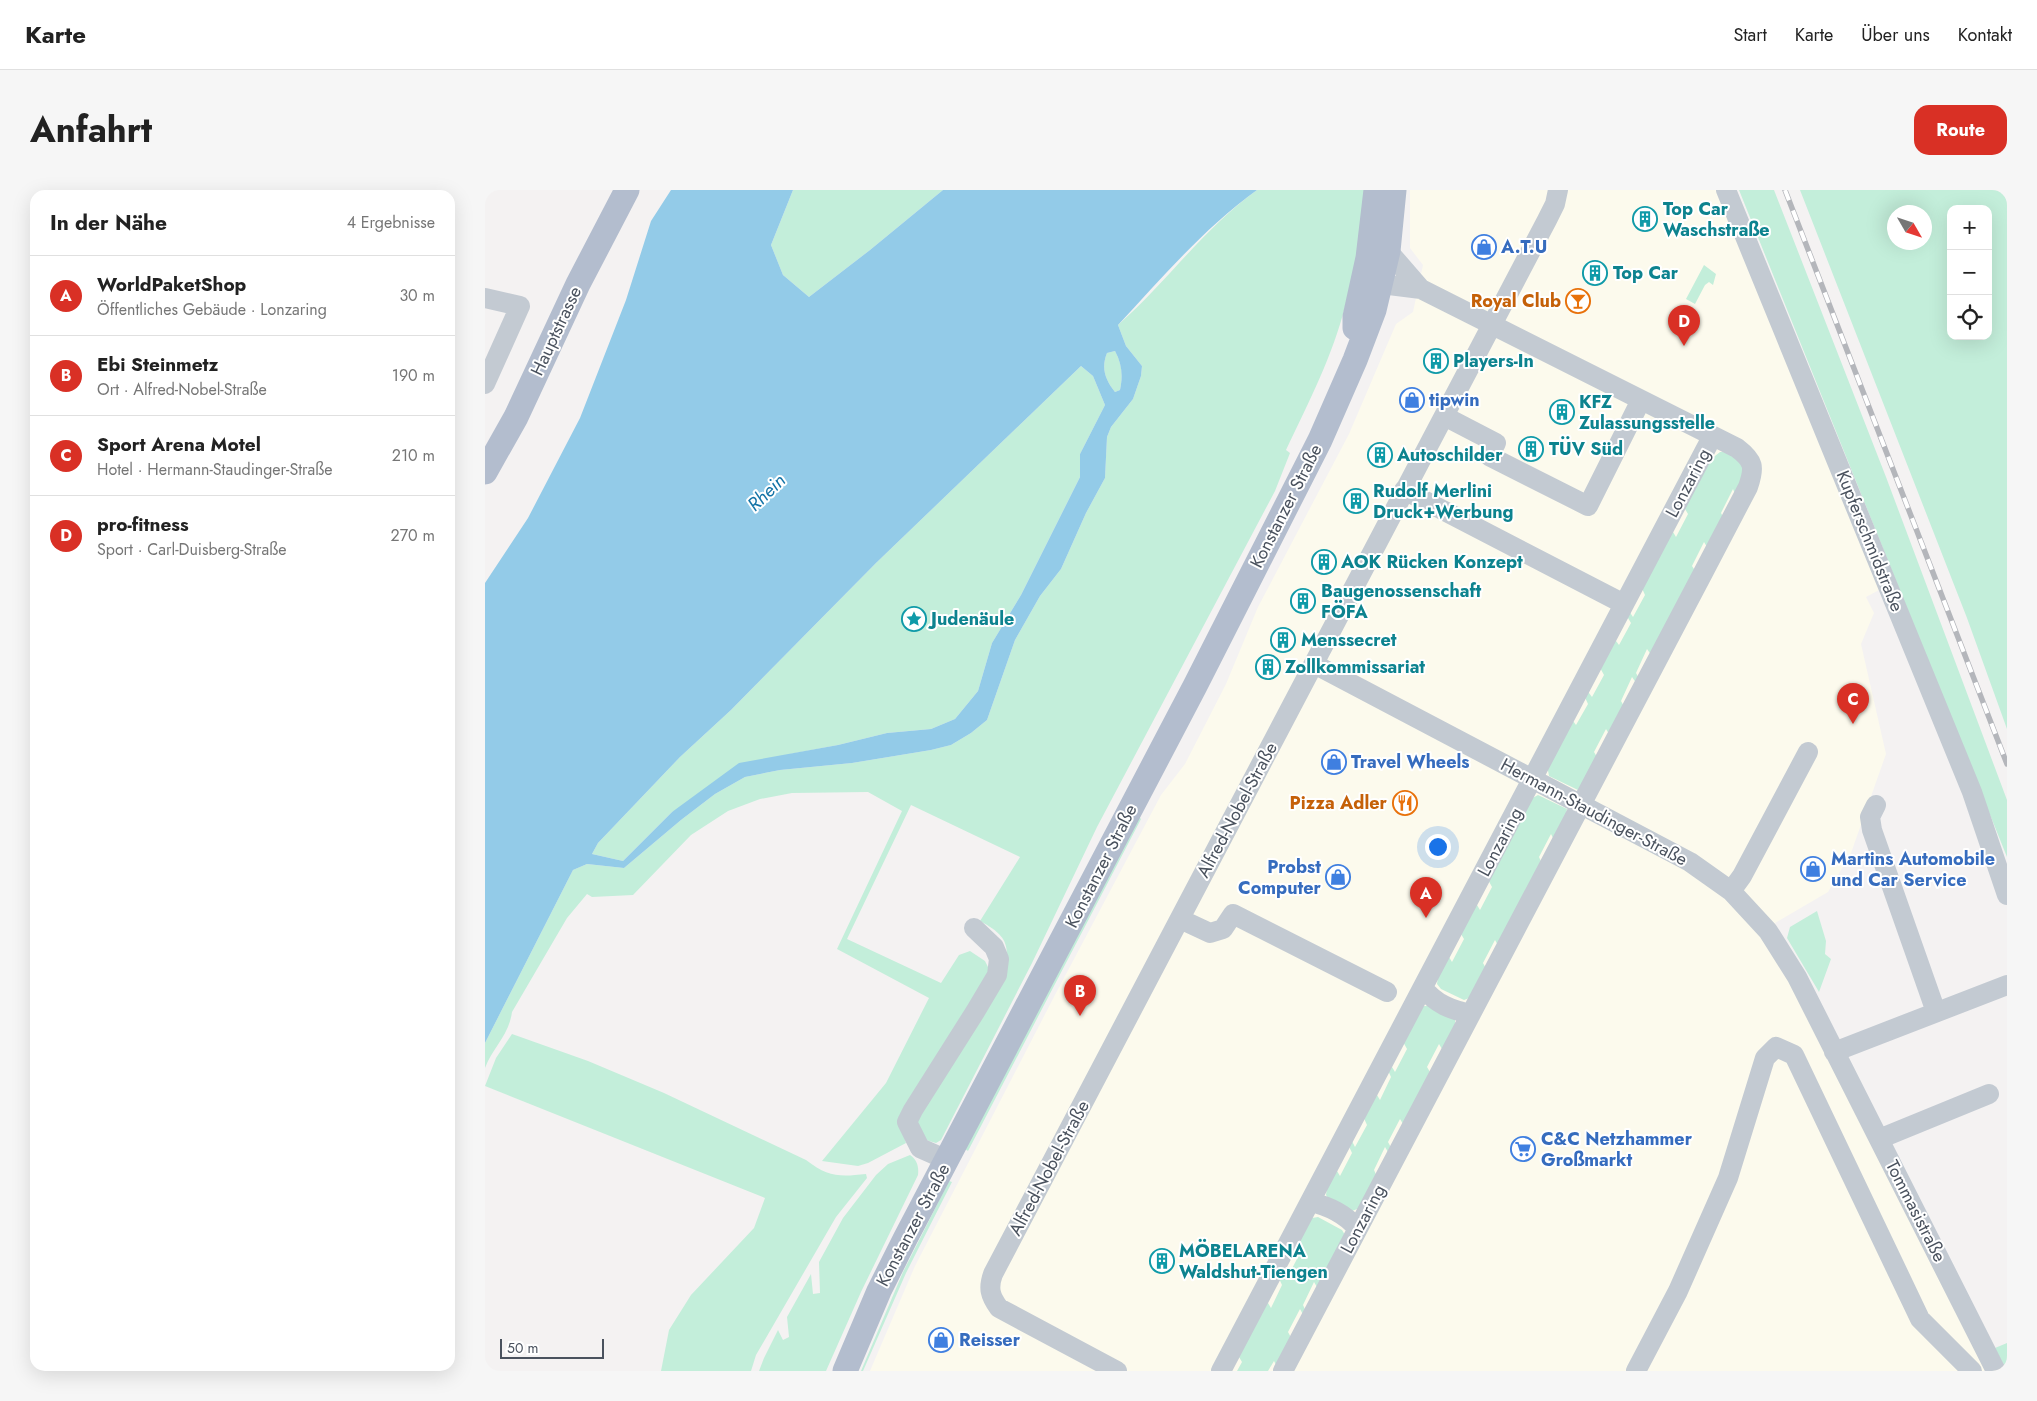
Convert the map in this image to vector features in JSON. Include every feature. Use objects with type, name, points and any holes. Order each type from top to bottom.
[{"type":"main road","name":"Hauptstrasse","points":[[485,472],[516,417],[578,284],[627,190]]},
{"type":"main road","name":"Konstanzer Straße","points":[[845,1371],[879,1291],[1195,686],[1319,440],[1355,360],[1371,320],[1381,284],[1376,190]]},
{"type":"main road","name":"Konstanzer Straße","points":[[1355,360],[1355,318],[1378,254],[1393,190]]},
{"type":"street","name":"Alfred-Nobel-Straße","points":[[1117,1371],[1009,1316],[991,1298],[989,1286],[993,1274],[1547,220],[1555,204],[1558,190]]},
{"type":"street","name":"Kupferschmidstraße","points":[[1726,190],[1972,792],[2007,894]]},
{"type":"street","points":[[1378,254],[1421,288],[1712,438]]},
{"type":"street","points":[[1381,284],[1421,288]]},
{"type":"street","points":[[485,298],[520,306],[485,384]]},
{"type":"street","points":[[1444,416],[1496,442],[1489,456],[1588,506],[1641,400]]},
{"type":"street","name":"Lonzaring","points":[[1221,1371],[1712,438],[1737,448],[1747,457],[1752,465],[1752,475],[1740,502],[1283,1371]]},
{"type":"street","points":[[1404,490],[1625,604]]},
{"type":"street","name":"Hermann-Staudinger-Straße","points":[[1314,664],[1690,862],[1731,891]]},
{"type":"street","points":[[1731,891],[1771,838],[1808,752]]},
{"type":"street","points":[[1877,804],[1870,817],[1872,830],[1937,1012]]},
{"type":"street","name":"Tommasistraße","points":[[1731,891],[1768,931],[1783,953],[1996,1371]]},
{"type":"street","points":[[1180,919],[1210,933],[1223,929],[1233,914],[1387,992]]},
{"type":"street","points":[[947,1160],[920,1148],[907,1122],[997,975],[999,959],[994,947],[974,928]]},
{"type":"street","points":[[1834,1052],[2007,985]]},
{"type":"street","points":[[1423,988],[1431,998],[1444,1006],[1471,1014]]},
{"type":"street","points":[[1636,1371],[1678,1291],[1728,1178],[1765,1058],[1776,1047],[1793,1055],[1920,1319],[1972,1371]]},
{"type":"street","points":[[1879,1139],[1989,1094]]},
{"type":"street","points":[[1310,1202],[1337,1210],[1357,1228]]},
{"type":"shaded area","points":[[1410,190],[1719,190],[1881,589],[1866,597],[1874,613],[1861,644],[1886,754],[1851,853],[1828,892],[1775,923],[2007,1371],[870,1371],[915,1266],[1056,993],[1161,795],[1185,764],[1226,684],[1258,607],[1349,434],[1396,324],[1413,312],[1423,265],[1410,248]]},
{"type":"green space","points":[[793,190],[943,190],[809,297],[783,275],[771,245]]},
{"type":"green space","points":[[1257,190],[1369,190],[1361,261],[1354,299],[1346,303],[1327,360],[1286,450],[1290,453],[1275,491],[1097,827],[1032,963],[941,1140],[936,1143],[923,1138],[916,1130],[916,1120],[921,1106],[1003,976],[1007,957],[1005,943],[997,932],[980,921],[1020,857],[911,805],[847,939],[941,983],[959,955],[970,951],[985,961],[989,969],[988,976],[972,1007],[943,1053],[906,1106],[900,1122],[906,1143],[868,1163],[858,1166],[822,1161],[886,1083],[929,998],[837,949],[902,811],[868,792],[792,793],[760,799],[728,811],[691,835],[633,895],[592,897],[587,894],[567,918],[512,1012],[508,1028],[485,1068],[485,1043],[573,870],[587,864],[624,868],[715,794],[745,777],[780,770],[852,763],[931,750],[951,745],[971,733],[987,720],[1015,640],[1040,596],[1061,569],[1086,513],[1105,478],[1107,437],[1111,427],[1133,399],[1141,376],[1142,366],[1126,346],[1118,325],[1219,222]]},
{"type":"green space","points":[[1739,190],[1774,190],[1886,477],[2007,800],[2007,857]]},
{"type":"green space","points":[[1800,190],[2007,190],[2007,729],[1967,618]]},
{"type":"green space","points":[[1704,265],[1716,274],[1713,285],[1709,282],[1705,285],[1695,304],[1686,299]]},
{"type":"green space","points":[[1115,351],[1122,374],[1120,390],[1115,392],[1106,378],[1104,364],[1107,353]]},
{"type":"green space","name":"Judenäule","points":[[1081,366],[1093,376],[1105,405],[1080,454],[1080,477],[1021,595],[992,643],[978,691],[955,719],[931,729],[887,733],[790,754],[672,812],[623,861],[592,854],[598,843],[680,757],[731,710],[876,563]]},
{"type":"green space","points":[[1720,452],[1735,455],[1743,461],[1747,470],[1745,485],[1737,499],[1733,489],[1721,513],[1726,522],[1710,552],[1704,542],[1692,566],[1698,575],[1654,659],[1647,649],[1636,673],[1641,682],[1639,687],[1632,677],[1621,701],[1626,710],[1612,739],[1606,729],[1594,752],[1600,762],[1578,790],[1549,776],[1547,765],[1570,717],[1576,725],[1588,704],[1583,693],[1586,689],[1592,697],[1604,675],[1598,664],[1613,637],[1619,645],[1631,623],[1625,613],[1627,608],[1633,617],[1645,595],[1640,584],[1670,527],[1676,537],[1688,514],[1682,504],[1705,464]]},
{"type":"green space","points":[[1538,795],[1567,809],[1564,827],[1556,844],[1551,834],[1539,857],[1544,868],[1501,951],[1495,940],[1483,963],[1489,974],[1472,997],[1464,1000],[1441,989],[1437,984],[1440,964],[1446,952],[1452,962],[1464,939],[1458,929],[1474,900],[1480,910],[1492,887],[1486,876],[1529,800]]},
{"type":"green space","points":[[1139,817],[1141,819],[968,1151],[965,1149]]},
{"type":"green space","points":[[1817,911],[1826,941],[1825,954],[1831,959],[1819,992],[1787,938],[1790,927]]},
{"type":"green space","points":[[1424,1006],[1430,1006],[1455,1019],[1445,1054],[1439,1044],[1427,1067],[1433,1077],[1406,1129],[1400,1119],[1388,1142],[1394,1153],[1391,1157],[1385,1147],[1374,1170],[1379,1181],[1360,1208],[1352,1211],[1329,1200],[1326,1195],[1328,1181],[1334,1166],[1340,1176],[1352,1153],[1347,1142],[1350,1137],[1355,1147],[1367,1125],[1362,1114],[1374,1090],[1380,1100],[1391,1077],[1386,1066],[1389,1062],[1395,1072],[1407,1049],[1401,1038],[1413,1018]]},
{"type":"green space","points":[[512,1034],[588,1061],[664,1093],[806,1160],[828,1173],[841,1175],[866,1174],[867,1178],[836,1217],[756,1355],[751,1371],[661,1371],[669,1330],[691,1295],[754,1228],[765,1198],[485,1086],[496,1058]]},
{"type":"green space","points":[[910,1155],[917,1164],[918,1175],[861,1292],[826,1371],[759,1371],[778,1330],[783,1340],[789,1337],[787,1317],[811,1274],[813,1294],[820,1293],[819,1262],[843,1218],[876,1175],[888,1164]]},
{"type":"green space","points":[[949,1181],[952,1182],[906,1273],[863,1371],[861,1371],[903,1272]]},
{"type":"green space","points":[[1318,1217],[1342,1230],[1345,1235],[1320,1292],[1314,1282],[1303,1305],[1308,1316],[1306,1320],[1300,1309],[1288,1332],[1294,1343],[1279,1371],[1274,1361],[1268,1371],[1237,1371],[1242,1362],[1236,1352],[1265,1298],[1271,1308],[1282,1285],[1277,1274],[1280,1270],[1286,1280],[1298,1257],[1292,1246],[1312,1218]]},
{"type":"green space","points":[[2007,1343],[2007,1371],[1995,1348]]},
{"type":"water","name":"Rhein","points":[[671,190],[793,190],[771,245],[783,275],[809,297],[943,190],[1257,190],[1201,237],[1118,325],[1126,346],[1142,366],[1141,376],[1133,399],[1111,427],[1107,437],[1105,478],[1086,513],[1061,569],[1040,596],[1015,640],[987,720],[971,733],[951,745],[931,750],[852,763],[780,770],[745,777],[715,794],[624,868],[587,864],[573,870],[485,1043],[485,583],[528,518],[580,418],[626,300],[651,221]],"holes":[[[1115,351],[1122,375],[1120,390],[1115,392],[1106,378],[1104,369],[1107,353]],[[1081,366],[1093,376],[1105,405],[1080,454],[1080,477],[1021,595],[992,643],[978,691],[955,719],[931,729],[887,733],[838,745],[739,763],[672,812],[623,861],[592,854],[598,843],[680,757],[731,710],[876,563]]]},
{"type":"railway","points":[[1785,190],[2007,764]]},
{"type":"place","name":"Top Car Waschstraße","points":[[1645,219]]},
{"type":"place","name":"A.T.U","points":[[1484,247]]},
{"type":"place","name":"Top Car","points":[[1595,273]]},
{"type":"place","name":"Royal Club","points":[[1578,301]]},
{"type":"place","name":"pro-fitness","points":[[1684,346]]},
{"type":"place","name":"Players-In","points":[[1436,361]]},
{"type":"place","name":"tipwin","points":[[1412,400]]},
{"type":"place","name":"KFZ Zulassungsstelle","points":[[1562,412]]},
{"type":"place","name":"TÜV Süd","points":[[1531,449]]},
{"type":"place","name":"Autoschilder","points":[[1380,455]]},
{"type":"place","name":"Rudolf Merlini Druck+Werbung","points":[[1356,501]]},
{"type":"place","name":"AOK Rücken Konzept","points":[[1324,562]]},
{"type":"place","name":"Baugenossenschaft FÖFA","points":[[1303,601]]},
{"type":"place","name":"Judenäule","points":[[914,619]]},
{"type":"place","name":"Menssecret","points":[[1283,640]]},
{"type":"place","name":"Zollkommissariat","points":[[1268,667]]},
{"type":"place","name":"Sport Arena Motel","points":[[1853,724]]},
{"type":"place","name":"Travel Wheels","points":[[1334,762]]},
{"type":"place","name":"Pizza Adler","points":[[1405,803]]},
{"type":"place","name":"Martins Automobile und Car Service","points":[[1813,869]]},
{"type":"place","name":"Probst Computer","points":[[1338,877]]},
{"type":"place","name":"WorldPaketShop","points":[[1426,918]]},
{"type":"place","name":"Ebi Steinmetz","points":[[1080,1016]]},
{"type":"place","name":"C&C Netzhammer Großmarkt","points":[[1523,1149]]},
{"type":"place","name":"MÖBELARENA Waldshut-Tiengen","points":[[1162,1261]]},
{"type":"place","name":"Reisser","points":[[941,1340]]}]
